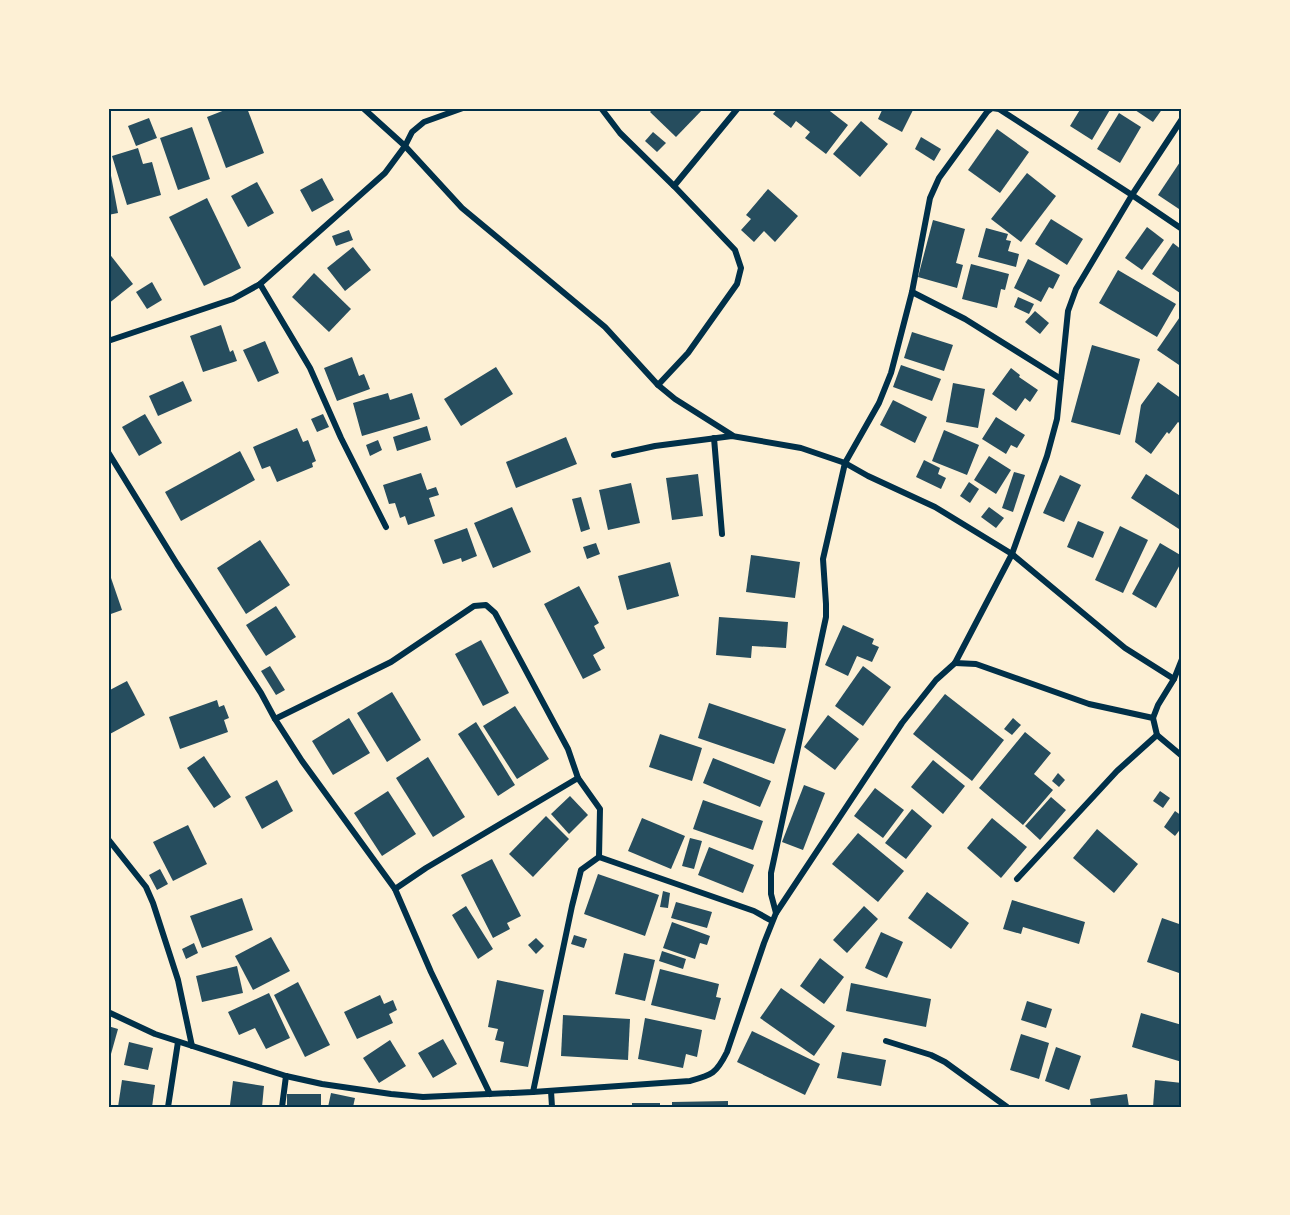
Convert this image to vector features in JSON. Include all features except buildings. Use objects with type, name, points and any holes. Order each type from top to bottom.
[{"type":"street","points":[[363,108],[405,146],[462,208],[605,327],[658,385],[675,399],[732,436]]},
{"type":"street","points":[[108,341],[233,299],[260,284],[385,173],[405,146],[412,132],[424,122],[463,108]]},
{"type":"street","points":[[601,108],[620,133],[735,250],[741,268],[737,284],[688,353],[658,385]]},
{"type":"street","points":[[674,186],[738,108]]},
{"type":"street","points":[[776,914],[771,894],[771,873],[826,617],[823,559],[844,463],[879,403],[891,373],[912,292],[930,198],[939,178],[987,112],[992,108],[999,109],[1182,229]]},
{"type":"street","points":[[108,1012],[155,1034],[286,1076],[322,1084],[391,1094],[423,1097],[551,1091],[690,1081],[709,1076],[721,1065],[728,1052],[776,914],[903,723],[936,680],[955,663],[1012,554],[1047,456],[1057,419],[1068,311],[1076,289],[1132,195],[1182,119]]},
{"type":"street","points":[[260,284],[310,368],[341,438],[386,527]]},
{"type":"street","points":[[912,292],[965,319],[1061,379]]},
{"type":"street","points":[[615,455],[655,446],[732,436],[801,448],[844,463],[935,507],[1012,554],[1125,648],[1174,679]]},
{"type":"street","points":[[714,438],[722,534]]},
{"type":"street","points":[[108,452],[302,761],[395,889],[431,972],[490,1094]]},
{"type":"street","points":[[275,719],[391,662],[474,606],[486,605],[495,613],[568,749],[578,778],[600,809],[599,857]]},
{"type":"street","points":[[1182,659],[1174,679],[1158,705],[1154,718],[1157,735],[1182,756]]},
{"type":"street","points":[[955,663],[976,664],[1089,704],[1154,718]]},
{"type":"street","points":[[1017,879],[1117,771],[1157,735]]},
{"type":"street","points":[[395,889],[426,868],[578,778]]},
{"type":"street","points":[[108,839],[146,887],[153,903],[178,980],[192,1046]]},
{"type":"street","points":[[599,857],[754,911],[772,921]]},
{"type":"street","points":[[533,1092],[572,906],[582,870],[599,857]]},
{"type":"street","points":[[886,1041],[932,1055],[945,1062],[1007,1107]]},
{"type":"street","points":[[168,1107],[178,1042]]},
{"type":"street","points":[[282,1107],[286,1076]]},
{"type":"street","points":[[551,1091],[552,1107]]},
{"type":"street","points":[[423,1097],[424,1107]]}]
